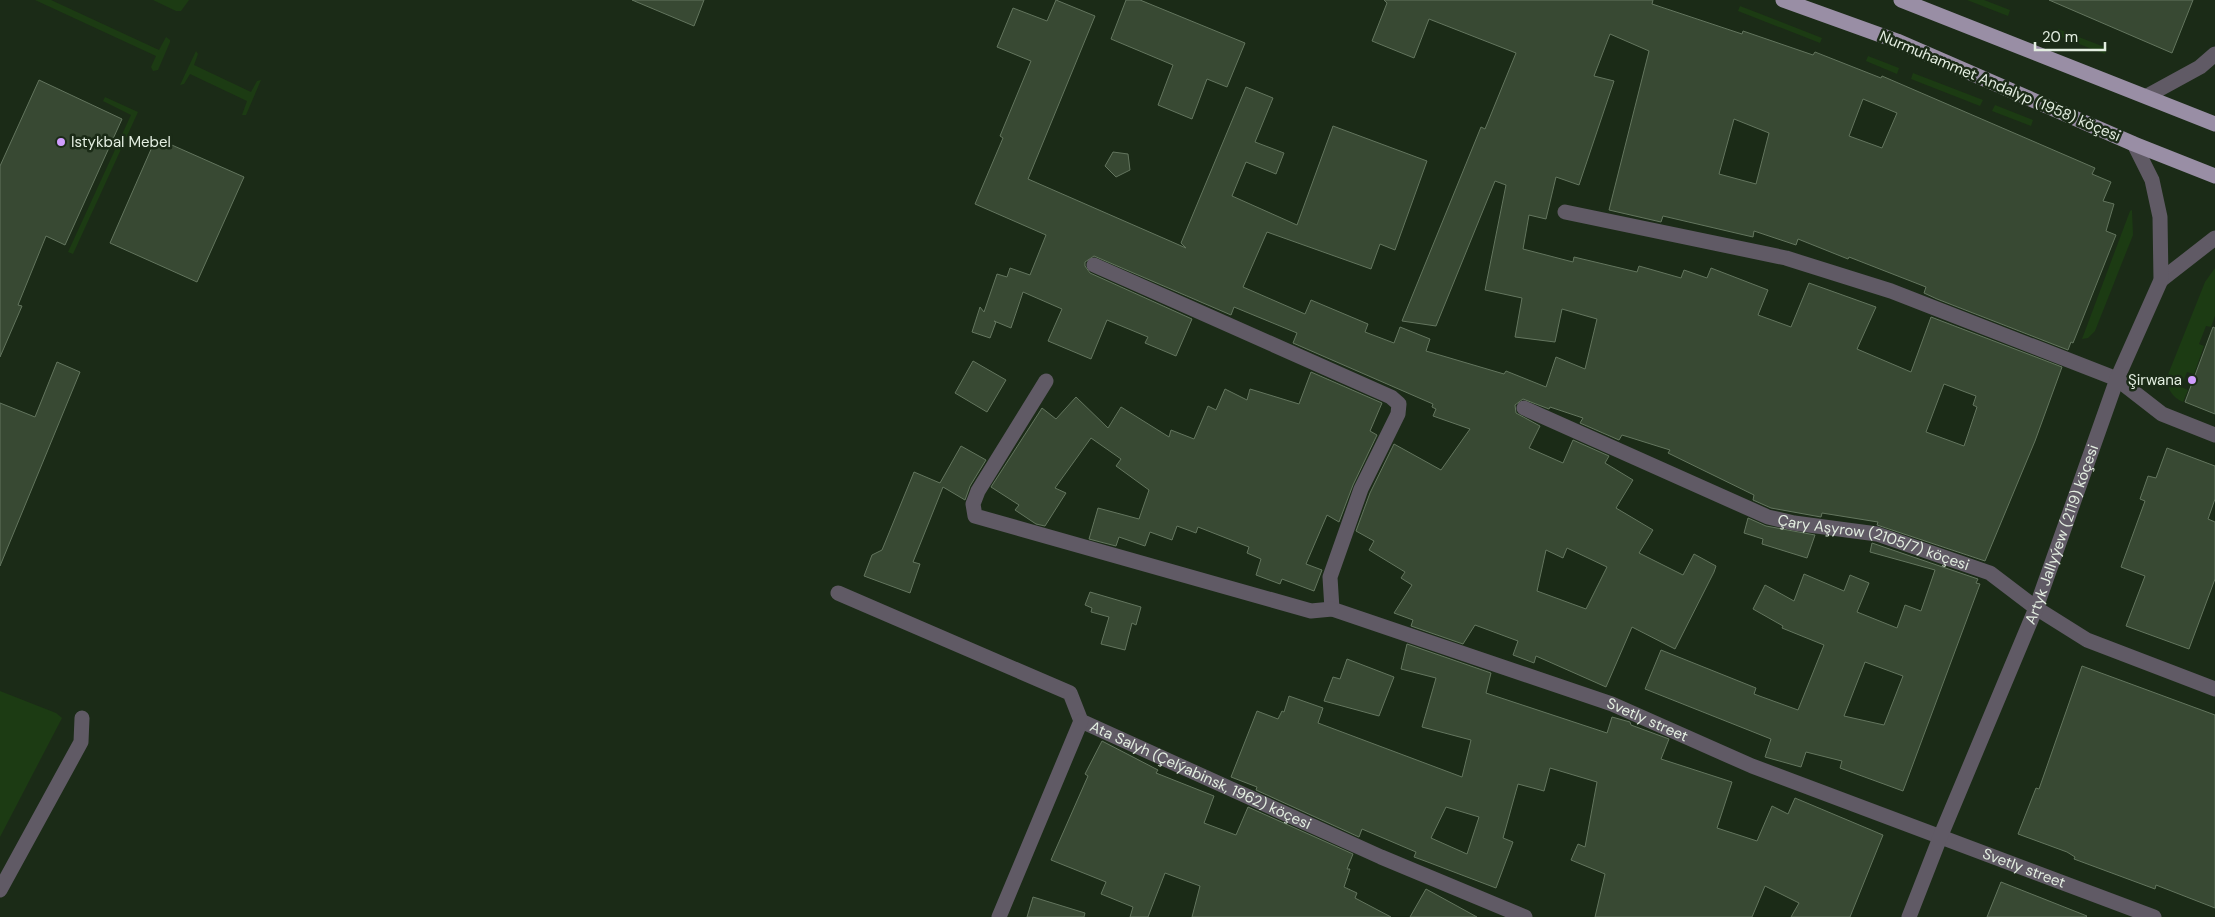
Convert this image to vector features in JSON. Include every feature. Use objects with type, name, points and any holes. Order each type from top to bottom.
[{"type":"main road","name":"Nurmuhammet Andalyp (1958) köçesi","points":[[1783,0],[1897,40],[2134,144],[2215,176]]},
{"type":"main road","points":[[1901,0],[2215,124]]},
{"type":"street","points":[[2147,96],[2200,67],[2215,54]]},
{"type":"street","name":"Artyk Jallyýew (2119) köçesi","points":[[1909,917],[1941,835],[2036,608],[2117,379],[2161,280],[2160,217],[2152,180],[2134,144]]},
{"type":"street","points":[[1565,212],[1794,261],[1891,291],[2117,379],[2162,414],[2215,435]]},
{"type":"street","points":[[2161,280],[2208,241],[2215,238]]},
{"type":"street","points":[[1046,381],[978,491],[972,504],[974,516],[1311,611],[1332,609],[1330,577],[1361,489],[1398,414],[1399,404],[1391,396],[1094,265]]},
{"type":"street","name":"Çary Aşyrow (2105/7) köçesi","points":[[1524,408],[1768,517],[1794,523],[1877,534],[1990,573],[2036,608],[2087,640],[2215,690]]},
{"type":"street","name":"Ata Salyh (Çelýabinsk, 1962) köçesi","points":[[838,592],[1070,693],[1081,721],[1381,857],[1525,917]]},
{"type":"street","name":"Svetly street","points":[[1332,609],[1612,704],[1752,766],[1941,835],[2154,917]]},
{"type":"street","points":[[0,890],[81,742],[82,718]]},
{"type":"street","points":[[999,917],[1081,721]]},
{"type":"green space","points":[[35,0],[51,0],[159,50],[166,37],[170,42],[158,70],[153,71],[151,67],[156,56]]},
{"type":"green space","points":[[153,0],[189,0],[181,11],[176,11]]},
{"type":"green space","points":[[1967,0],[1984,0],[2010,10],[2008,16]]},
{"type":"green space","points":[[1740,6],[1822,38],[1820,43],[1738,11]]},
{"type":"green space","points":[[2058,29],[2107,48],[2105,54],[2056,35]]},
{"type":"green space","points":[[196,51],[198,54],[194,65],[251,92],[257,81],[261,80],[246,115],[242,115],[247,101],[190,74],[184,84],[180,85]]},
{"type":"green space","points":[[1868,56],[1899,68],[1897,74],[1866,61]]},
{"type":"green space","points":[[1913,73],[1983,100],[1980,106],[1911,79]]},
{"type":"green space","points":[[105,97],[138,112],[73,254],[68,252],[131,115],[103,101]]},
{"type":"green space","points":[[1995,105],[2033,120],[2031,126],[1992,111]]},
{"type":"green space","points":[[2132,210],[2133,235],[2095,331],[2088,338],[2082,339],[2130,211]]},
{"type":"green space","points":[[2215,268],[2215,316],[2211,327],[2206,326],[2199,344],[2204,346],[2194,374],[2187,372],[2181,387],[2188,390],[2183,402],[2171,392],[2167,377],[2205,282]]},
{"type":"green space","points":[[0,691],[56,713],[62,718],[0,837]]},
{"type":"building","points":[[632,0],[704,0],[694,26]]},
{"type":"building","points":[[1056,0],[1095,16],[1028,179],[1186,248],[1181,243],[1246,87],[1273,98],[1255,142],[1284,153],[1276,174],[1246,162],[1232,196],[1297,225],[1333,126],[1427,161],[1395,250],[1380,244],[1371,269],[1267,232],[1243,287],[1305,314],[1311,300],[1368,324],[1365,332],[1394,343],[1400,327],[1430,339],[1426,351],[1504,374],[1506,371],[1546,387],[1556,357],[1585,369],[1597,319],[1562,309],[1555,342],[1515,337],[1522,298],[1485,290],[1506,185],[1495,181],[1436,326],[1402,321],[1481,127],[1485,129],[1516,53],[1429,19],[1414,58],[1372,41],[1387,3],[1384,0],[1653,0],[1652,4],[1742,34],[1743,31],[1813,55],[1815,52],[1881,78],[1882,76],[2095,168],[2092,174],[2111,182],[2103,201],[2114,204],[2106,231],[2116,235],[2073,343],[2071,342],[2068,350],[1937,299],[1924,293],[1926,287],[1798,239],[1796,245],[1754,231],[1753,237],[1663,216],[1661,222],[1609,210],[1649,51],[1610,34],[1594,76],[1614,81],[1579,185],[1556,177],[1546,219],[1529,215],[1523,249],[1573,262],[1574,257],[1637,272],[1639,266],[1681,278],[1684,270],[1707,278],[1711,268],[1768,290],[1758,315],[1791,327],[1809,283],[1876,307],[1857,349],[1911,372],[1931,317],[2062,367],[2035,441],[1985,561],[1877,525],[1878,522],[1822,513],[1821,517],[1771,508],[1753,500],[1754,495],[1668,453],[1670,450],[1622,435],[1619,440],[1580,423],[1583,418],[1550,407],[1549,409],[1523,399],[1515,405],[1516,413],[1540,426],[1529,448],[1563,463],[1573,440],[1609,456],[1605,463],[1633,480],[1616,508],[1653,530],[1639,553],[1683,575],[1694,554],[1716,566],[1675,649],[1632,627],[1606,687],[1536,656],[1534,663],[1513,655],[1518,641],[1475,625],[1463,644],[1411,626],[1413,620],[1394,613],[1412,585],[1401,578],[1405,572],[1369,550],[1374,541],[1356,531],[1370,493],[1394,444],[1441,470],[1470,429],[1433,416],[1436,409],[1432,407],[1433,404],[1293,343],[1297,333],[1234,307],[1231,315],[1094,256],[1085,262],[1085,266],[1090,273],[1192,319],[1176,356],[1145,343],[1148,337],[1107,320],[1091,359],[1048,341],[1062,309],[1023,292],[1011,328],[994,321],[996,322],[990,338],[972,332],[980,307],[984,312],[997,274],[1007,277],[1010,268],[1030,275],[1046,235],[975,204],[1003,138],[1000,136],[1031,61],[997,47],[1013,8],[1047,21]],"holes":[[[1863,99],[1897,113],[1882,148],[1849,136]],[[1734,119],[1769,133],[1756,184],[1719,174]],[[1944,384],[1976,396],[1973,405],[1977,407],[1964,446],[1926,432]],[[1567,548],[1607,567],[1586,609],[1537,591],[1546,550],[1563,558]]]},
{"type":"building","points":[[1126,0],[1140,0],[1245,43],[1227,87],[1207,79],[1192,119],[1158,105],[1173,65],[1111,39]]},
{"type":"building","points":[[2049,0],[2193,0],[2172,53]]},
{"type":"building","name":"Istykbal Mebel","points":[[39,80],[122,119],[65,245],[46,236],[18,305],[22,306],[0,357],[0,166]]},
{"type":"building","points":[[156,138],[244,177],[197,282],[110,243]]},
{"type":"building","points":[[1113,152],[1128,154],[1130,170],[1116,177],[1105,166]]},
{"type":"building","points":[[2213,327],[2215,328],[2215,414],[2185,402]]},
{"type":"building","points":[[973,361],[1006,380],[987,412],[955,393]]},
{"type":"building","points":[[57,362],[80,372],[0,566],[0,403],[35,417]]},
{"type":"building","points":[[1311,372],[1382,403],[1370,431],[1377,435],[1353,485],[1339,522],[1327,515],[1306,564],[1322,570],[1314,591],[1282,579],[1280,584],[1256,575],[1261,559],[1247,553],[1249,547],[1198,527],[1196,533],[1177,526],[1172,540],[1150,532],[1145,546],[1119,537],[1116,546],[1089,539],[1098,508],[1139,519],[1149,490],[1116,466],[1121,459],[1091,438],[1055,488],[1066,493],[1045,526],[1036,524],[1015,510],[1019,505],[991,487],[1042,408],[1056,419],[1076,397],[1108,428],[1121,407],[1169,437],[1171,430],[1194,439],[1208,406],[1216,410],[1225,389],[1247,400],[1250,389],[1299,404]]},
{"type":"building","points":[[961,446],[986,460],[970,486],[965,500],[943,487],[913,562],[920,564],[910,593],[864,576],[872,555],[882,550],[914,472],[940,483]]},
{"type":"building","points":[[2167,448],[2215,466],[2215,499],[2208,519],[2215,522],[2215,579],[2189,649],[2126,626],[2145,576],[2121,567],[2145,501],[2140,499],[2148,476],[2156,478]]},
{"type":"building","points":[[1748,518],[1766,526],[1815,535],[1807,558],[1762,544],[1763,539],[1744,533]]},
{"type":"building","points":[[1872,543],[1978,579],[1976,583],[1980,584],[1903,791],[1840,768],[1842,761],[1806,752],[1801,767],[1765,757],[1771,739],[1645,689],[1661,650],[1756,688],[1754,694],[1798,710],[1824,645],[1782,628],[1783,626],[1753,609],[1765,585],[1794,601],[1804,574],[1844,591],[1850,575],[1869,583],[1857,612],[1897,628],[1905,605],[1921,611],[1935,570],[1870,552]],"holes":[[[1865,662],[1903,676],[1884,725],[1844,716]]]},
{"type":"building","points":[[1090,592],[1141,607],[1136,625],[1132,623],[1125,650],[1101,644],[1109,617],[1091,612],[1092,608],[1085,605]]},
{"type":"building","points":[[1407,644],[1491,673],[1486,693],[1607,733],[1612,717],[1630,722],[1631,725],[1669,739],[1661,759],[1732,782],[1717,828],[1757,841],[1772,806],[1788,814],[1795,798],[1883,835],[1850,917],[1791,917],[1799,903],[1765,886],[1752,917],[1595,917],[1605,874],[1571,860],[1578,844],[1585,847],[1597,782],[1550,768],[1544,791],[1518,784],[1503,838],[1513,842],[1496,888],[1414,857],[1416,852],[1362,829],[1359,837],[1256,790],[1257,787],[1231,777],[1257,711],[1278,719],[1282,711],[1284,712],[1289,696],[1323,708],[1318,723],[1462,777],[1471,740],[1422,727],[1436,678],[1401,669]],"holes":[[[1446,807],[1479,817],[1467,854],[1431,838]]]},
{"type":"building","points":[[1347,659],[1394,677],[1379,716],[1324,701],[1333,677],[1340,679]]},
{"type":"building","points":[[2082,666],[2215,715],[2215,908],[2156,885],[2155,889],[2074,859],[2075,857],[2067,852],[2018,834],[2036,788],[2039,789]]},
{"type":"building","points":[[1102,741],[1158,770],[1156,773],[1214,796],[1204,823],[1236,835],[1248,807],[1353,854],[1347,869],[1350,869],[1344,887],[1357,893],[1355,898],[1391,917],[1192,917],[1200,886],[1165,873],[1148,917],[1130,917],[1133,907],[1101,894],[1106,882],[1051,860],[1088,776],[1085,774]]},
{"type":"building","points":[[2001,882],[2087,916],[1987,917]]},
{"type":"building","points":[[1426,889],[1477,917],[1410,917]]},
{"type":"building","points":[[1033,897],[1085,913],[1084,917],[1027,917]]},
{"type":"place","name":"Istykbal Mebel","points":[[61,142]]},
{"type":"place","name":"Şirwana","points":[[2192,380]]}]
